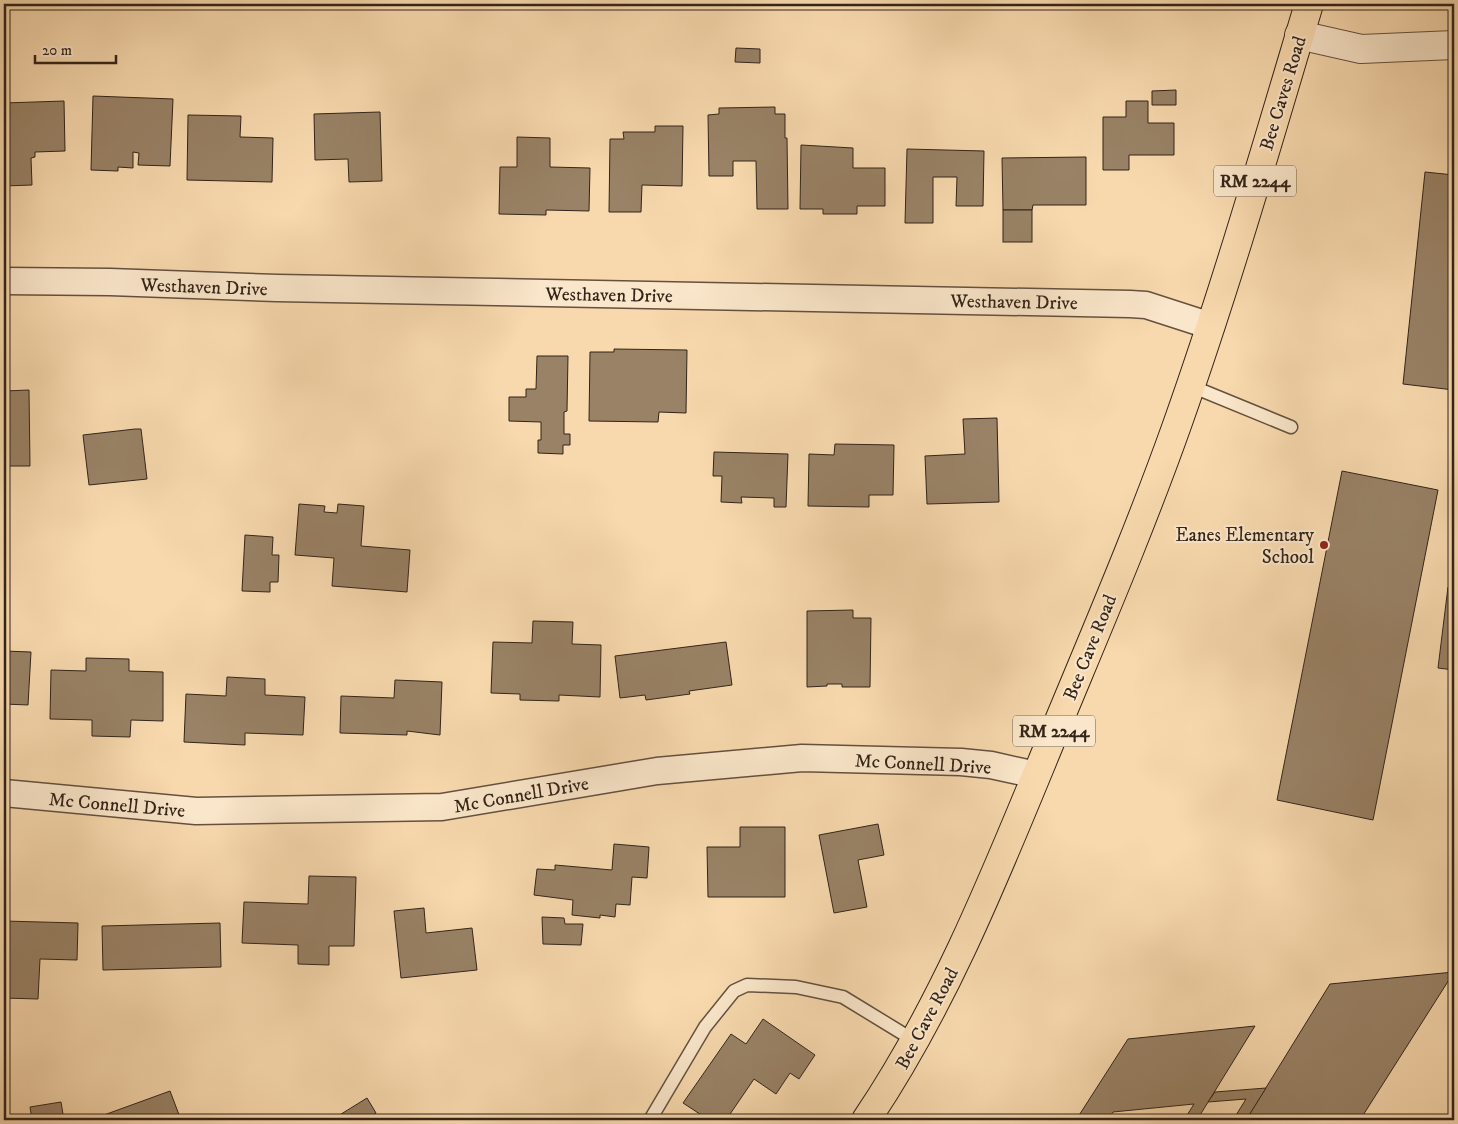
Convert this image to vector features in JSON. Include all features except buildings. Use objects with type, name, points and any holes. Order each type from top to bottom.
[{"type":"main road","name":"Bee Caves Road","points":[[1210,326],[1309,4]]},
{"type":"main road","name":"Bee Cave Road","points":[[866,1120],[915,1040],[961,952],[999,866],[1139,525],[1191,386],[1210,326]]},
{"type":"street","points":[[1299,35],[1361,49],[1454,45]]},
{"type":"street","name":"Westhaven Drive","points":[[4,281],[1121,304],[1146,305],[1210,326]]},
{"type":"street","name":"Mc Connell Drive","points":[[4,793],[196,811],[423,808],[442,807],[656,771],[802,758],[961,762],[990,765],[1036,775]]},
{"type":"lane","points":[[1191,386],[1291,427]]},
{"type":"lane","points":[[650,1120],[705,1027],[734,991],[747,985],[796,987],[843,997],[915,1040]]},
{"type":"place","name":"Eanes Elementary School","points":[[1324,545]]}]
